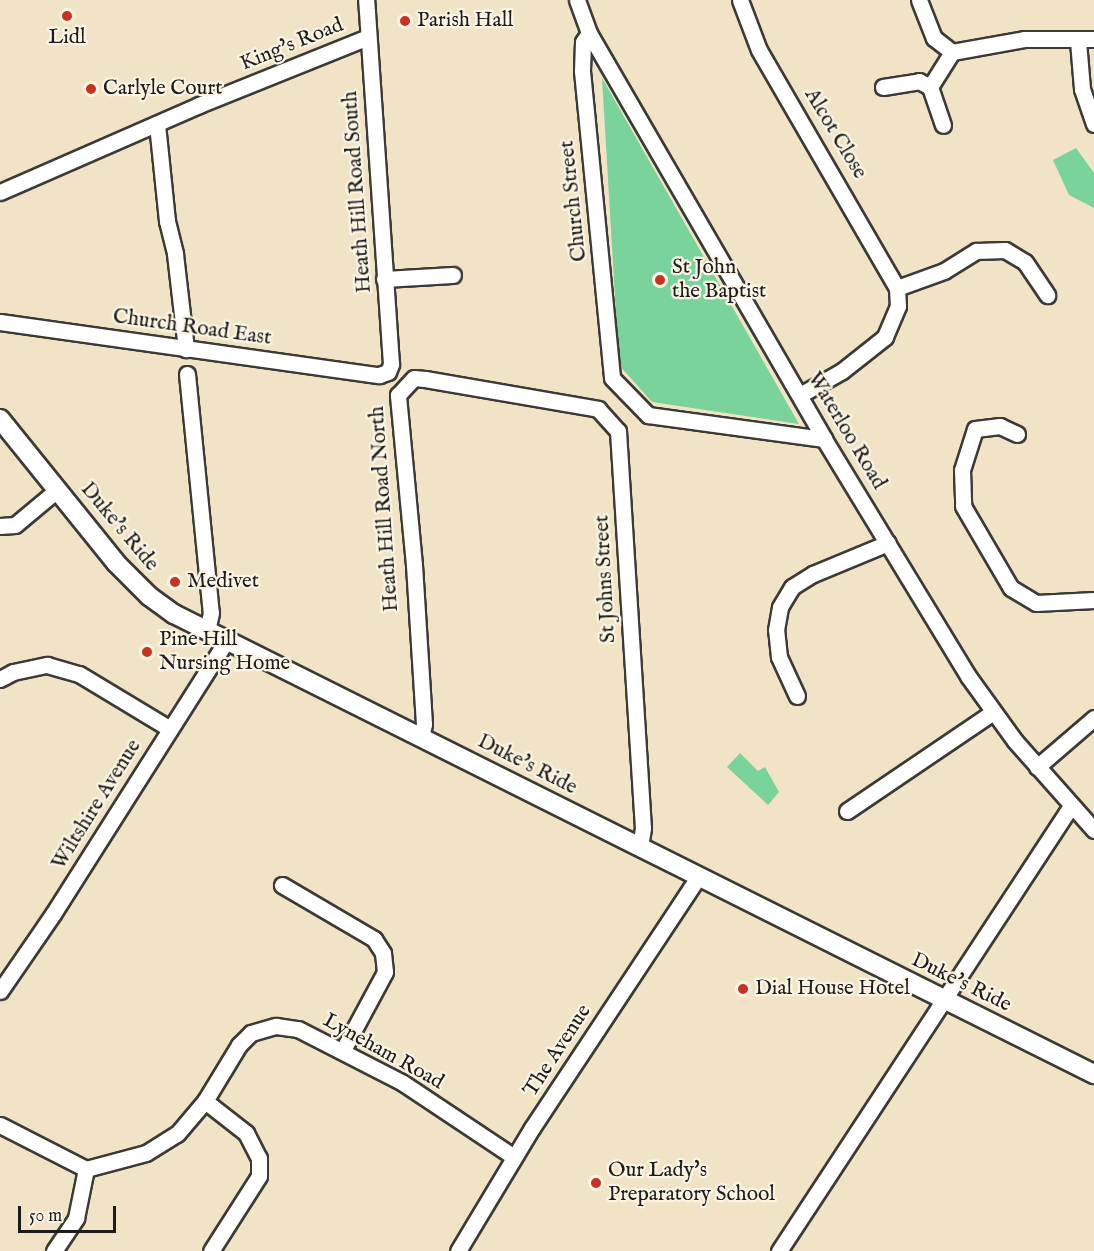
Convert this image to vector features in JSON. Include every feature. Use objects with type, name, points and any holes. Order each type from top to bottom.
[{"type":"main road","name":"Duke's Ride","points":[[0,419],[142,590],[207,631],[1094,1074]]},
{"type":"street","name":"Heath Hill Road South","points":[[366,0],[391,364],[388,372],[379,375]]},
{"type":"street","points":[[577,0],[589,33]]},
{"type":"street","name":"Alcot Close","points":[[740,0],[759,50],[897,288]]},
{"type":"street","points":[[919,0],[934,38],[952,52]]},
{"type":"street","name":"Waterloo Road","points":[[589,33],[824,439],[993,712],[1037,767],[1094,830]]},
{"type":"street","name":"Church Street","points":[[589,33],[583,42],[582,71],[612,378],[648,415],[824,439]]},
{"type":"street","name":"King's Road","points":[[0,192],[368,37]]},
{"type":"street","points":[[930,87],[952,52],[1024,39],[1078,41],[1094,39]]},
{"type":"street","points":[[1078,41],[1082,89],[1094,124]]},
{"type":"street","points":[[883,87],[919,81],[930,87],[943,125]]},
{"type":"street","points":[[157,124],[186,349]]},
{"type":"street","points":[[800,395],[842,371],[885,338],[898,306],[897,288],[944,271],[976,251],[1005,250],[1025,262],[1047,295]]},
{"type":"street","points":[[384,279],[453,275]]},
{"type":"street","name":"Church Road East","points":[[0,322],[379,375]]},
{"type":"street","points":[[187,374],[211,614],[207,631]]},
{"type":"street","name":"Heath Hill Road North","points":[[421,737],[424,724],[414,565],[398,394],[414,378],[506,395]]},
{"type":"street","name":"St Johns Street","points":[[506,395],[598,409],[618,431],[643,828],[640,846]]},
{"type":"street","points":[[1017,434],[1000,426],[975,429],[962,470],[963,506],[1011,588],[1036,603],[1094,600]]},
{"type":"street","points":[[0,526],[15,525],[57,490]]},
{"type":"street","points":[[797,696],[779,657],[776,630],[780,607],[792,587],[813,574],[888,543]]},
{"type":"street","name":"Wiltshire Avenue","points":[[0,991],[53,914],[227,640]]},
{"type":"street","points":[[0,679],[13,672],[47,665],[79,674],[170,729]]},
{"type":"street","points":[[847,811],[993,712]]},
{"type":"street","points":[[1037,767],[1094,718]]},
{"type":"street","points":[[779,1251],[941,998],[1071,806]]},
{"type":"street","name":"The Avenue","points":[[458,1251],[514,1157],[698,877]]},
{"type":"street","points":[[282,885],[374,939],[383,953],[385,972],[343,1050]]},
{"type":"street","name":"Lyneham Road","points":[[86,1169],[146,1153],[177,1134],[205,1101],[239,1045],[251,1033],[276,1026],[298,1029],[343,1050],[403,1083],[514,1157]]},
{"type":"street","points":[[205,1101],[246,1133],[260,1158],[259,1176],[212,1251]]},
{"type":"street","points":[[0,1125],[86,1169],[76,1218],[54,1251]]},
{"type":"green space","points":[[602,78],[799,424],[652,402],[619,365]]},
{"type":"green space","points":[[1076,148],[1094,173],[1094,208],[1069,195],[1053,160]]},
{"type":"green space","points":[[740,753],[758,771],[765,767],[779,792],[768,805],[727,767]]},
{"type":"place","name":"Lidl","points":[[67,16]]},
{"type":"place","name":"Parish Hall","points":[[405,21]]},
{"type":"place","name":"Carlyle Court","points":[[91,89]]},
{"type":"place","name":"St John the Baptist","points":[[660,280]]},
{"type":"place","name":"Medivet","points":[[175,582]]},
{"type":"place","name":"Pine Hill Nursing Home","points":[[147,652]]},
{"type":"place","name":"Dial House Hotel","points":[[743,989]]},
{"type":"place","name":"Our Lady's Preparatory School","points":[[596,1183]]}]
